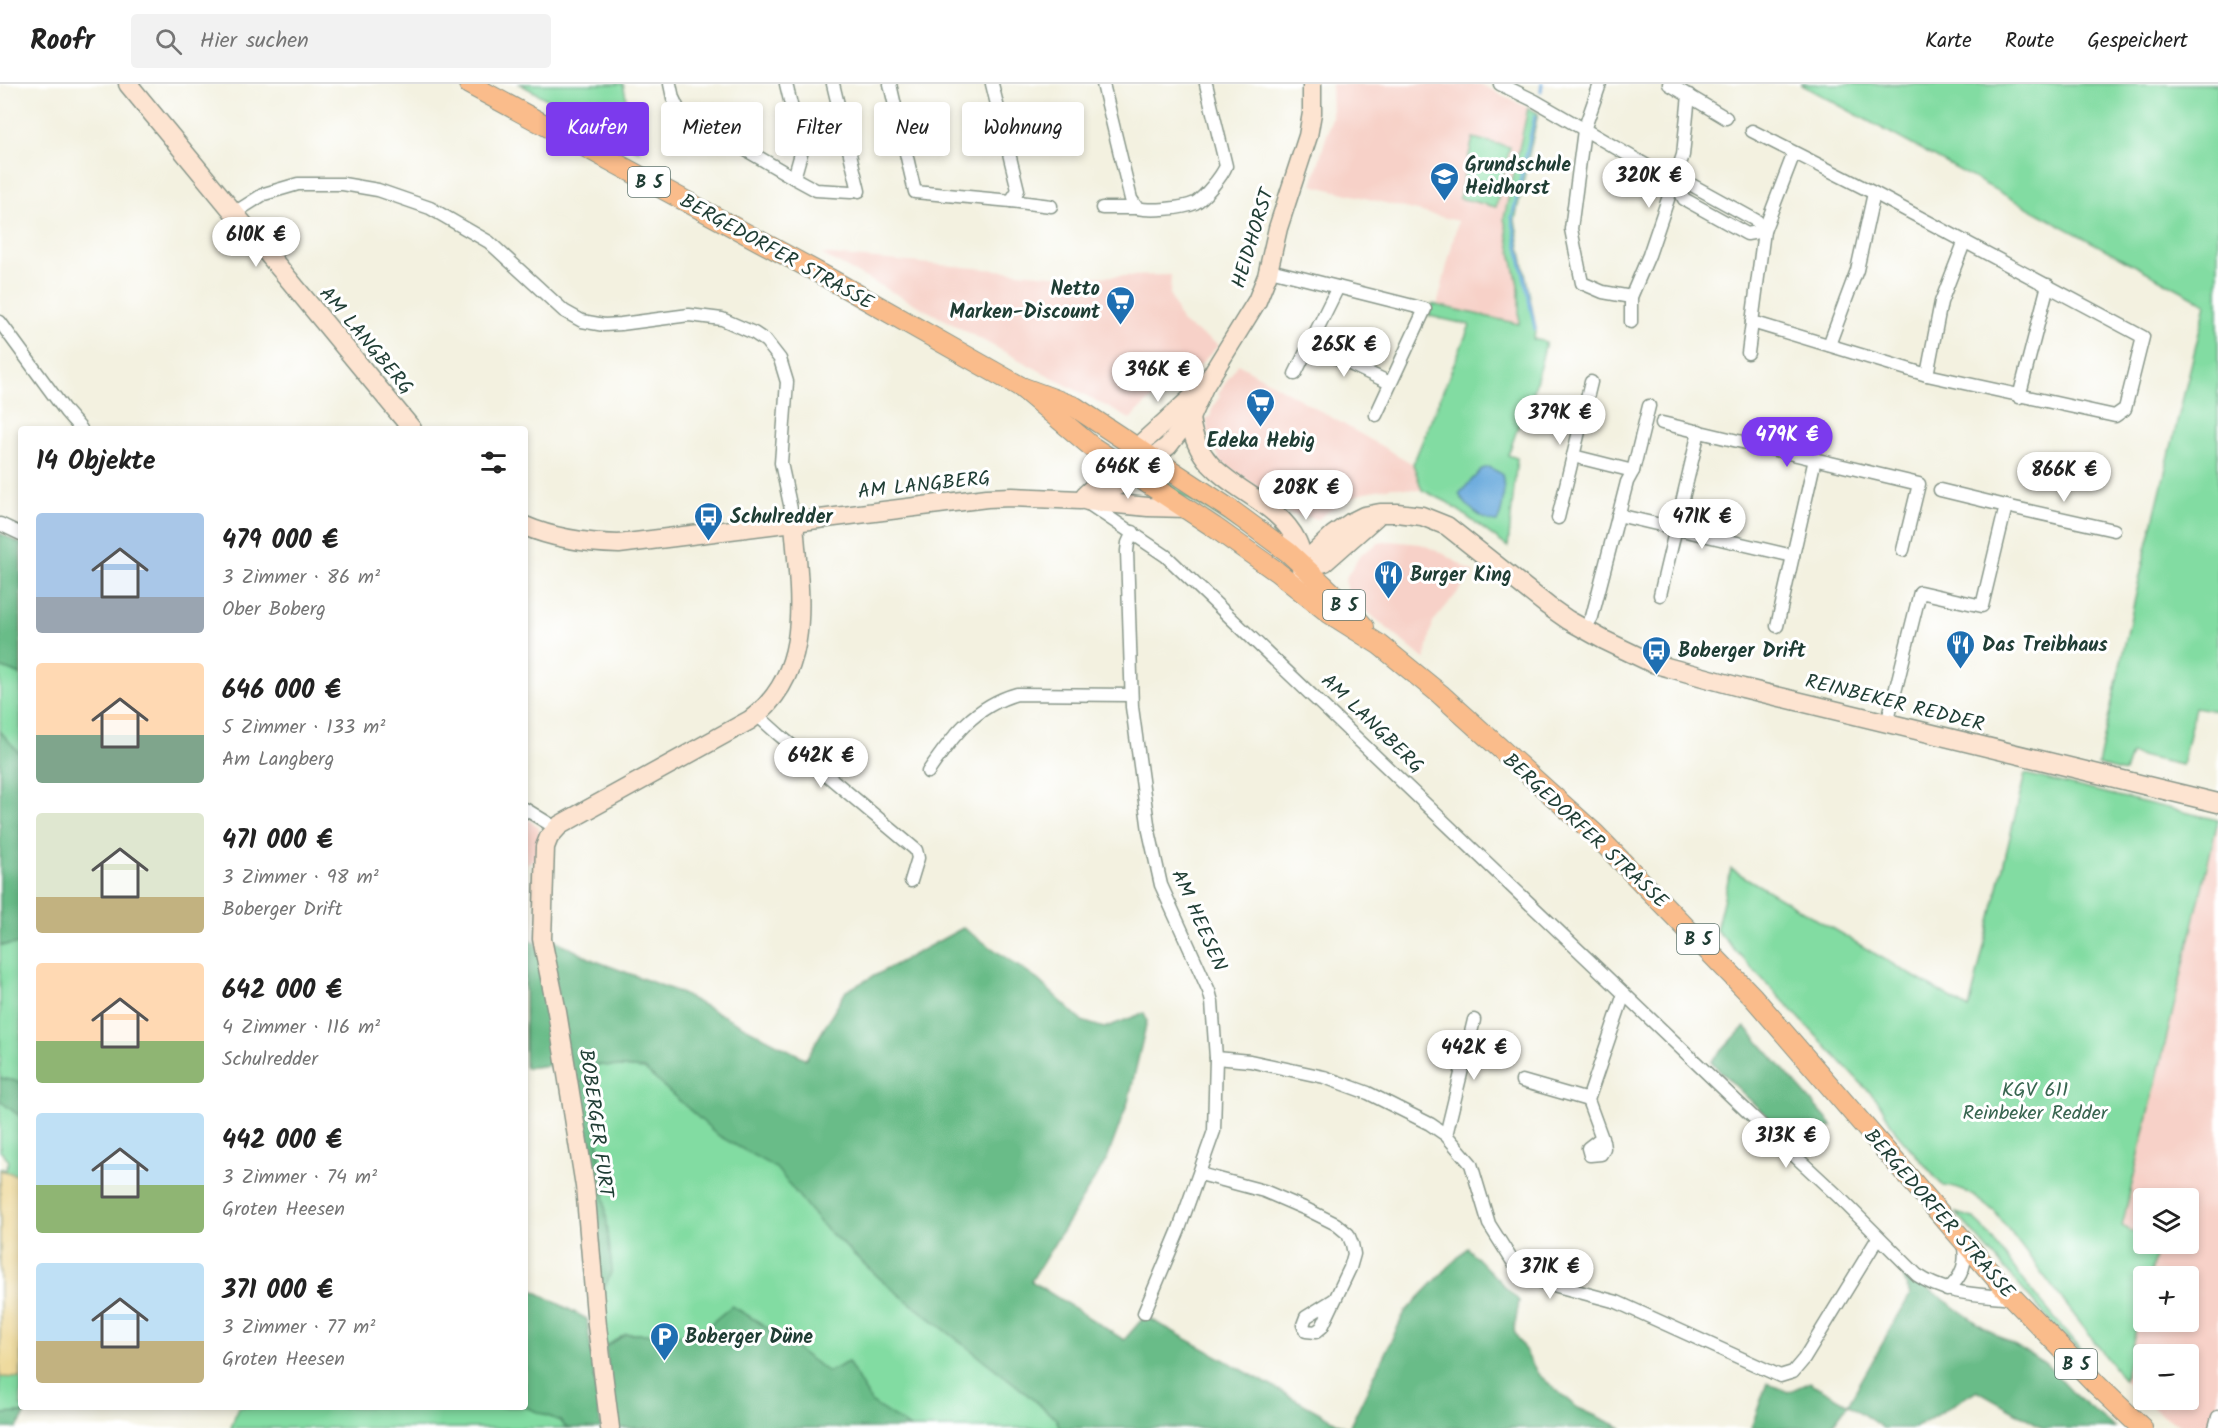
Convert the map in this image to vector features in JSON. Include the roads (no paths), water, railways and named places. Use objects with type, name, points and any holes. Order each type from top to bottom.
[{"type":"main road","name":"BERGEDORFER STRASSE","points":[[469,84],[840,285],[1021,387],[1075,407],[1231,510],[1288,552],[1344,604],[1380,645]]},
{"type":"main road","name":"BERGEDORFER STRASSE","points":[[1021,387],[1091,446],[1186,508],[1276,571],[1329,613],[1380,645],[1440,694],[1595,834],[1650,888],[1753,998],[2013,1298],[2097,1386],[2142,1428]]},
{"type":"street","name":"AM LANGBERG","points":[[128,84],[410,426]]},
{"type":"street","points":[[670,84],[673,98],[680,111],[816,190],[855,191],[833,84]]},
{"type":"street","points":[[786,84],[802,150],[794,177]]},
{"type":"street","points":[[890,84],[915,192],[1051,206]]},
{"type":"street","points":[[992,84],[1018,190],[1011,201]]},
{"type":"street","points":[[1102,84],[1131,199],[1137,208]]},
{"type":"street","points":[[1102,208],[1145,210],[1185,206],[1196,202],[1223,173],[1227,166],[1206,84]]},
{"type":"street","points":[[1500,84],[1535,101],[1674,182],[1684,199],[1747,234],[1764,231]]},
{"type":"street","points":[[1600,84],[1584,130],[1571,229],[1582,283],[1603,292],[1630,297]]},
{"type":"street","points":[[1669,84],[1726,118]]},
{"type":"street","name":"HEIDHORST","points":[[1145,453],[1168,446],[1190,418],[1204,387],[1257,301],[1270,270],[1278,228],[1310,129],[1311,86]]},
{"type":"street","points":[[1631,322],[1630,297],[1649,255],[1683,155],[1689,95]]},
{"type":"street","points":[[1752,131],[1874,193],[2143,337],[2125,409],[2115,416],[1927,375],[1752,322]]},
{"type":"street","points":[[1748,352],[1764,231],[1794,153]]},
{"type":"street","points":[[234,213],[264,194],[298,184],[343,183],[378,190],[430,208],[489,242],[564,311],[582,321],[604,325],[689,315],[722,319],[766,340],[780,359],[786,382],[781,463],[794,523],[800,613],[798,639],[792,663],[783,684],[771,702],[757,715],[556,828],[528,811]]},
{"type":"street","points":[[1829,345],[1857,270],[1874,193]]},
{"type":"street","points":[[1927,375],[1941,302],[1964,243]]},
{"type":"street","points":[[1270,270],[1425,309],[1376,415]]},
{"type":"street","points":[[2019,396],[2035,342],[2048,285]]},
{"type":"street","points":[[1295,374],[1338,287]]},
{"type":"street","points":[[0,322],[78,426]]},
{"type":"street","points":[[1310,345],[1390,384]]},
{"type":"street","points":[[1558,518],[1591,382]]},
{"type":"street","name":"HEIDHORST","points":[[1126,469],[1145,453],[1204,387]]},
{"type":"street","points":[[1584,630],[1592,617],[1649,406]]},
{"type":"street","points":[[1190,418],[1194,437],[1210,465],[1221,476],[1280,518],[1298,542],[1305,568],[1304,592]]},
{"type":"street","points":[[1662,423],[1918,484],[1903,550]]},
{"type":"street","points":[[1660,595],[1699,431]]},
{"type":"street","points":[[1091,446],[1097,465],[1096,485]]},
{"type":"street","points":[[1573,456],[1633,471]]},
{"type":"street","points":[[1777,626],[1815,459]]},
{"type":"street","name":"AM LANGBERG","points":[[528,527],[561,538],[619,544],[987,498],[1080,500],[1117,486],[1126,469]]},
{"type":"street","points":[[1080,500],[1096,485],[1126,469]]},
{"type":"street","points":[[1940,490],[2114,530]]},
{"type":"street","name":"AM LANGBERG","points":[[1080,500],[1101,511],[1166,556],[1839,1197],[1917,1275],[1947,1290],[2013,1298]]},
{"type":"street","points":[[1080,500],[1148,507],[1186,508]]},
{"type":"street","points":[[1887,724],[1920,591],[1982,606],[2006,506]]},
{"type":"street","name":"REINBEKER REDDER","points":[[1276,571],[1293,571],[1324,562],[1377,516],[1389,513],[1422,516],[1438,521],[1548,606],[1584,630],[1640,658],[1667,668],[1887,724],[2218,803]]},
{"type":"street","points":[[1618,515],[1794,556]]},
{"type":"street","points":[[0,524],[18,533]]},
{"type":"street","name":"AM HEESEN","points":[[1133,532],[1128,543],[1128,551],[1134,734],[1157,872],[1209,991],[1212,1002],[1216,1058],[1214,1131],[1200,1174],[1143,1313]]},
{"type":"street","points":[[928,772],[940,754],[977,712],[999,699],[1017,694],[1131,695]]},
{"type":"street","points":[[757,715],[916,850],[918,858],[911,881]]},
{"type":"street","name":"BOBERGER FURT","points":[[556,828],[545,848],[542,939],[557,1012],[585,1186],[597,1326],[610,1428]]},
{"type":"street","points":[[1601,1138],[1588,1100],[1624,994]]},
{"type":"street","points":[[1446,1135],[1474,1020]]},
{"type":"street","points":[[1216,1058],[1250,1061],[1324,1077],[1368,1093],[1430,1124],[1446,1135],[1471,1164],[1489,1224],[1513,1262],[1542,1282],[1617,1302],[1780,1376],[1793,1372],[1804,1359],[1878,1238]]},
{"type":"street","points":[[1522,1080],[1588,1100]]},
{"type":"street","points":[[1200,1174],[1286,1199],[1342,1229],[1350,1238],[1354,1254],[1335,1299]]},
{"type":"street","points":[[1947,1290],[1962,1270],[1965,1249],[1961,1239]]},
{"type":"street","points":[[2215,1428],[2218,1417]]},
{"type":"water","points":[[1489,467],[1502,474],[1503,480],[1504,492],[1497,522],[1487,520],[1475,512],[1459,494],[1482,469]]},
{"type":"waterway","points":[[1541,91],[1542,84]]},
{"type":"waterway","points":[[1535,116],[1512,218],[1535,329]]},
{"type":"place","name":"Grundschule Heidhorst","points":[[1444,202]]},
{"type":"place","name":"Netto Marken-Discount","points":[[1121,326]]},
{"type":"place","name":"Edeka Hebig","points":[[1261,428]]},
{"type":"place","name":"Schulredder","points":[[709,542]]},
{"type":"place","name":"Burger King","points":[[1389,600]]},
{"type":"place","name":"Das Treibhaus","points":[[1961,670]]},
{"type":"place","name":"Boberger Drift","points":[[1657,676]]},
{"type":"place","name":"Boberger Düne","points":[[664,1362]]},
{"type":"park label","name":"KGV 611 Reinbeker Redder","points":[[2035,1100]]}]
